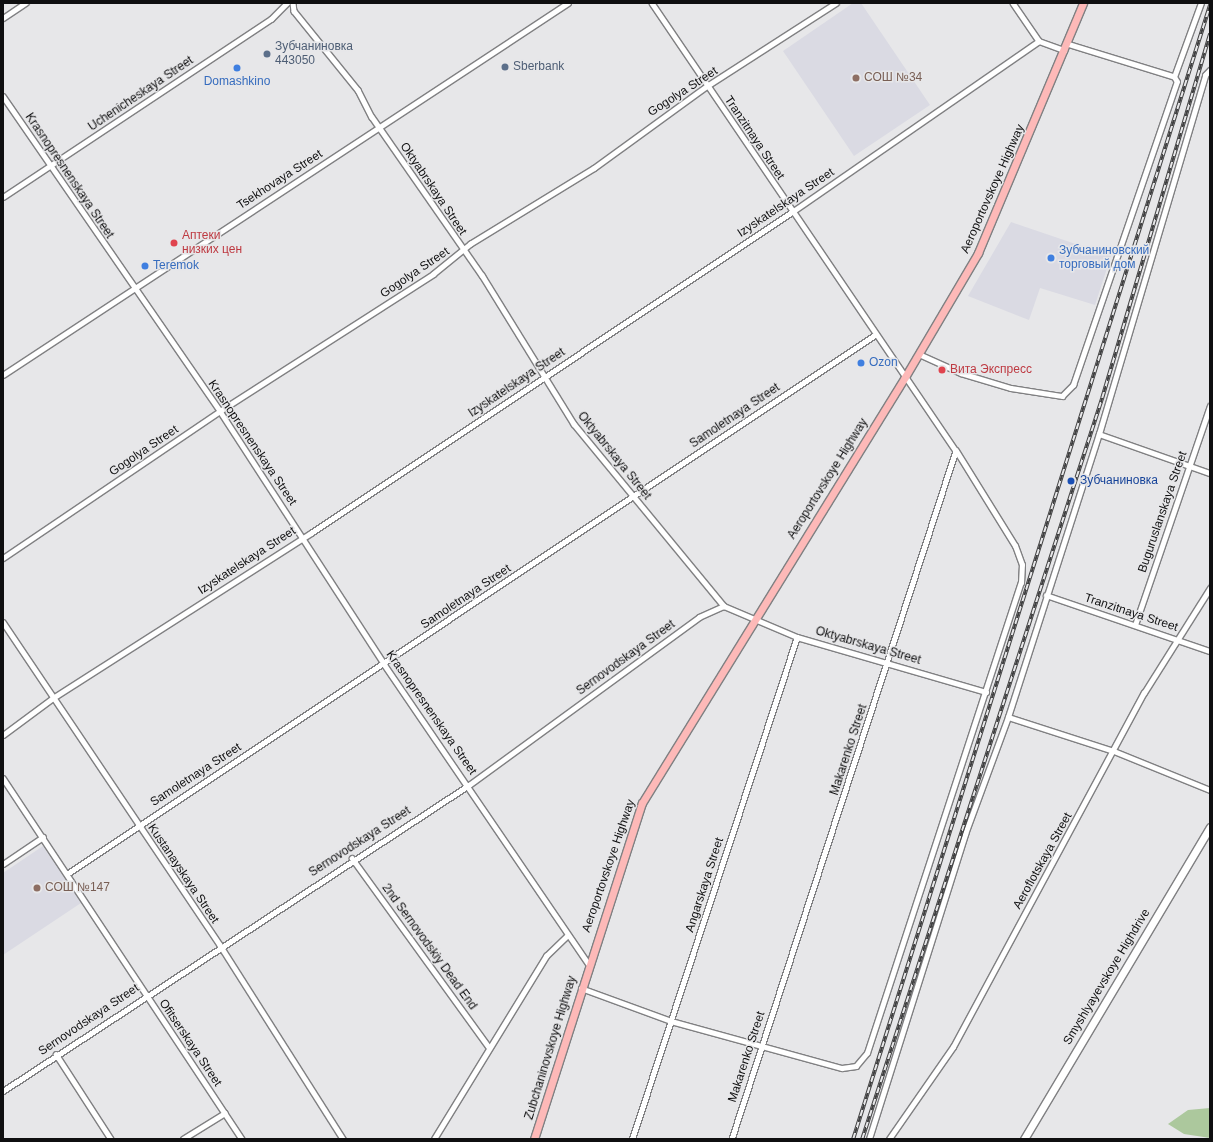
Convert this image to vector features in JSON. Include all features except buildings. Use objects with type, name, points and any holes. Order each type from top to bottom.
[{"type":"main road","name":"Aeroportovskoye Highway","points":[[588,963],[642,803],[753,621],[906,377],[978,253],[1083,3]]},
{"type":"main road","name":"Zubchaninovskoye Highway","points":[[534,1139],[588,963]]},
{"type":"street","points":[[3,18],[25,3]]},
{"type":"street","name":"Uchenicheskaya Street","points":[[3,197],[271,19],[287,3]]},
{"type":"street","name":"Oktyabrskaya Street","points":[[293,3],[294,11],[358,90],[379,127],[546,375],[574,424],[724,606],[753,621],[797,637],[888,661],[986,692]]},
{"type":"street","name":"Tsekhovaya Street","points":[[3,375],[568,3]]},
{"type":"street","name":"Tranzitnaya Street","points":[[652,3],[875,335],[906,377]]},
{"type":"street","name":"Gogolya Street","points":[[3,558],[220,411],[594,168],[707,86],[836,3]]},
{"type":"street","points":[[1012,3],[1039,41],[1174,77]]},
{"type":"street","points":[[919,354],[961,373],[1011,388],[1062,396],[1072,385],[1126,221],[1177,89],[1174,77],[1202,3]]},
{"type":"street","name":"Izyskatelskaya Street","points":[[3,735],[53,698],[302,537],[792,212],[1039,41]]},
{"type":"street","points":[[869,1139],[965,834],[1008,717],[1099,434],[1205,75],[1210,70]]},
{"type":"street","name":"Krasnopresnenskaya Street","points":[[3,96],[133,289],[220,411],[384,664],[469,785],[567,936],[588,963]]},
{"type":"street","name":"Samoletnaya Street","points":[[67,874],[137,824],[384,664],[875,335]]},
{"type":"street","points":[[581,988],[672,1020],[761,1043],[842,1068],[856,1066],[875,1038],[1021,583],[1022,565],[1016,546],[956,451],[906,377]]},
{"type":"street","name":"Buguruslanskaya Street","points":[[1135,625],[1210,406]]},
{"type":"street","points":[[1099,434],[1210,473]]},
{"type":"street","name":"Makarenko Street","points":[[732,1139],[761,1043],[956,451]]},
{"type":"street","name":"Aeroflotskaya Street","points":[[889,1139],[953,1047],[1114,751],[1178,639],[1210,588]]},
{"type":"street","name":"Tranzitnaya Street","points":[[1046,595],[1210,651]]},
{"type":"street","name":"Sernovodskaya Street","points":[[3,1091],[56,1054],[352,858],[469,785],[699,617],[724,606]]},
{"type":"street","name":"Kustanayskaya Street","points":[[3,622],[137,824],[220,945],[343,1139]]},
{"type":"street","name":"Angarskaya Street","points":[[632,1139],[797,637]]},
{"type":"street","points":[[1008,717],[1114,751],[1210,790]]},
{"type":"street","name":"Ofitserskaya Street","points":[[3,778],[145,995],[242,1139]]},
{"type":"street","name":"Smyshlyayevskoye Highdrive","points":[[1024,1139],[1210,827]]},
{"type":"street","points":[[3,864],[43,837]]},
{"type":"street","name":"2nd Sernovodskiy Dead End","points":[[352,858],[489,1048]]},
{"type":"street","name":"Aeroportovskoye Highway","points":[[434,1139],[546,956],[567,936]]},
{"type":"street","points":[[56,1054],[111,1139]]},
{"type":"street","points":[[183,1139],[224,1113]]},
{"type":"shaded area","name":"СОШ №34","points":[[853,3],[861,3],[930,105],[854,156],[783,51]]},
{"type":"shaded area","points":[[1011,222],[1111,256],[1095,305],[1040,288],[1029,320],[968,296]]},
{"type":"shaded area","name":"СОШ №147","points":[[43,846],[81,903],[3,955],[3,873]]},
{"type":"green space","points":[[1210,1108],[1210,1138],[1184,1134],[1168,1124],[1188,1110]]},
{"type":"railway","points":[[853,1139],[1210,5]]},
{"type":"railway","points":[[862,1139],[1102,398],[1210,34]]},
{"type":"place","name":"Зубчаниновка 443050","points":[[267,54]]},
{"type":"place","name":"Sberbank","points":[[505,67]]},
{"type":"place","name":"Domashkino","points":[[237,68]]},
{"type":"place","name":"СОШ №34","points":[[856,78]]},
{"type":"place","name":"Аптеки низких цен","points":[[174,243]]},
{"type":"place","name":"Зубчаниновский торговый дом","points":[[1051,258]]},
{"type":"place","name":"Teremok","points":[[145,266]]},
{"type":"place","name":"Ozon","points":[[861,363]]},
{"type":"place","name":"Вита Экспресс","points":[[942,370]]},
{"type":"place","name":"Зубчаниновка","points":[[1071,481]]},
{"type":"place","name":"СОШ №147","points":[[37,888]]}]
